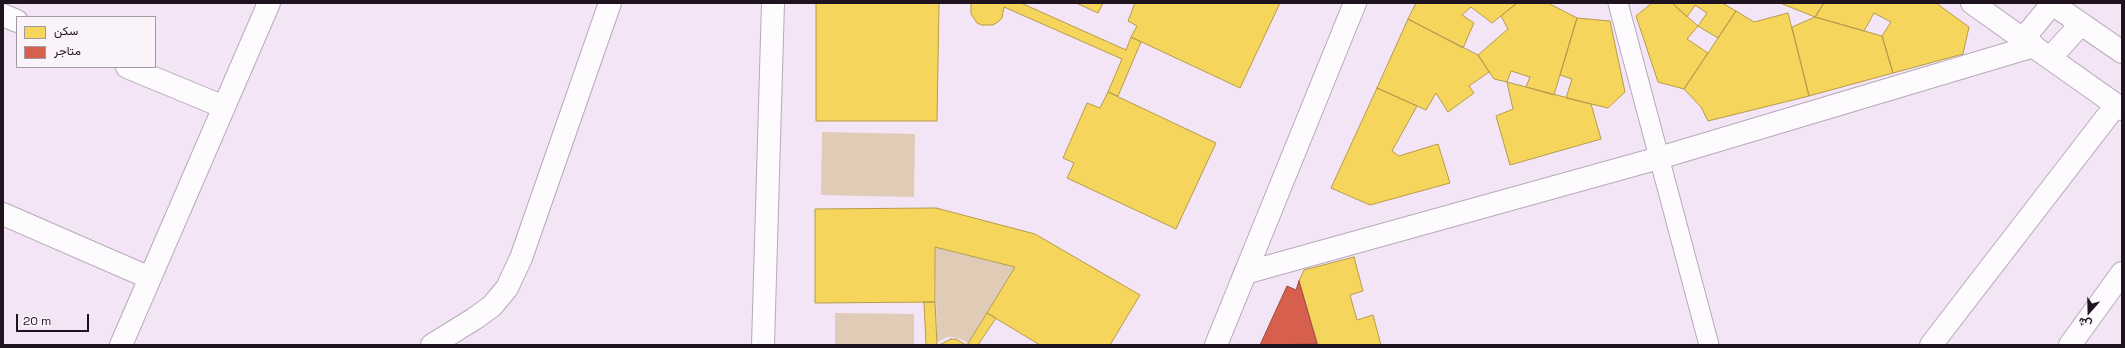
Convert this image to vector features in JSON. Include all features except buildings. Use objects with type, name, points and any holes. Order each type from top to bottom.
[{"type":"street","points":[[121,345],[269,3]]},
{"type":"street","points":[[432,345],[492,306],[507,288],[521,258],[610,3]]},
{"type":"street","points":[[763,345],[773,3]]},
{"type":"street","points":[[1216,345],[1355,3]]},
{"type":"street","points":[[1618,3],[1709,345]]},
{"type":"street","points":[[1931,345],[2119,107],[1972,3]]},
{"type":"street","points":[[2035,48],[2052,4],[2122,52]]},
{"type":"street","points":[[3,15],[16,21]]},
{"type":"street","points":[[1245,273],[1659,158],[2035,48],[2081,24]]},
{"type":"street","points":[[129,68],[224,107]]},
{"type":"street","points":[[3,214],[150,278]]},
{"type":"street","points":[[2070,345],[2122,273]]},
{"type":"shaded area","points":[[822,132],[915,134],[914,197],[821,195]]},
{"type":"shaded area","points":[[935,247],[1015,267],[968,344],[963,340],[954,337],[947,337],[937,342]]},
{"type":"shaded area","points":[[835,313],[914,314],[914,345],[835,345]]}]
